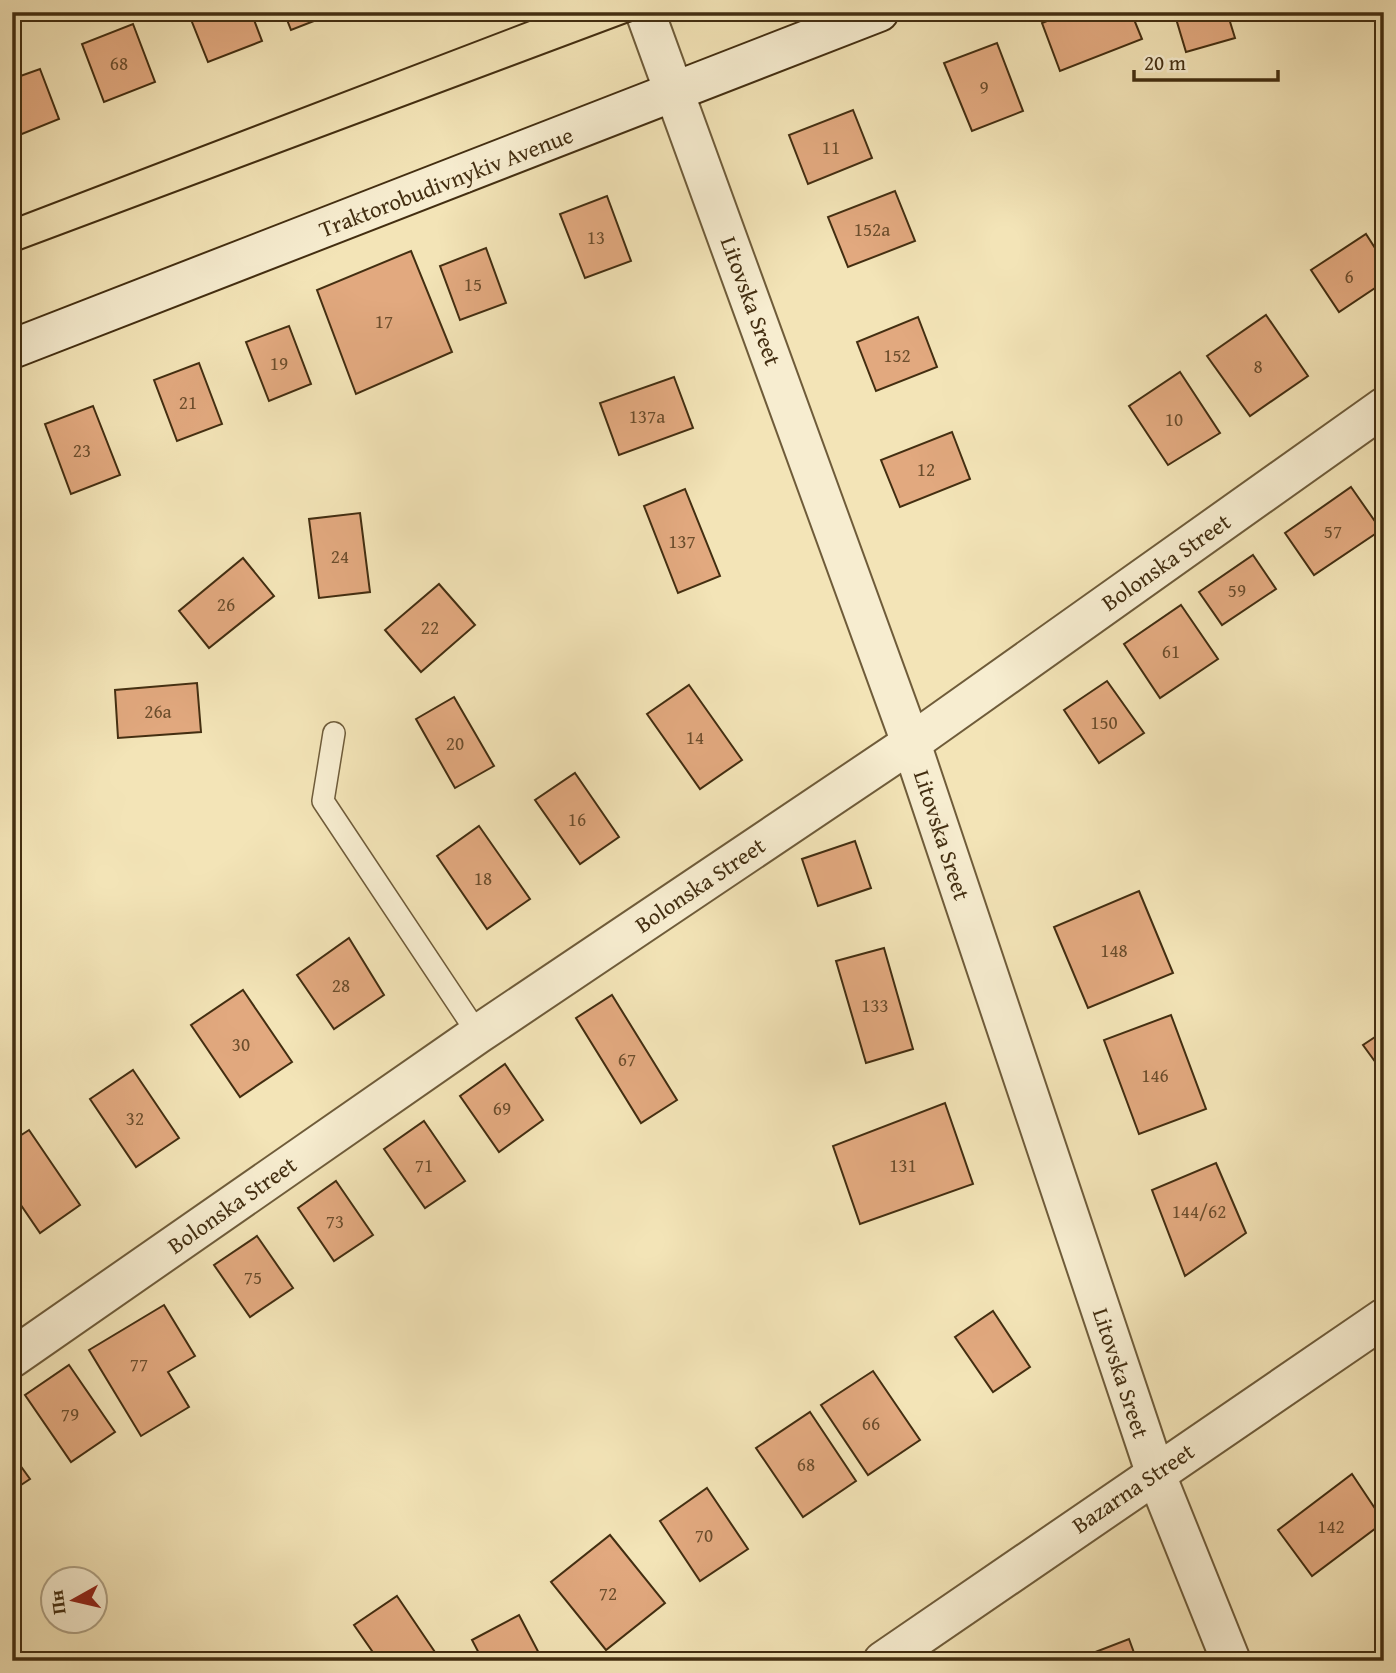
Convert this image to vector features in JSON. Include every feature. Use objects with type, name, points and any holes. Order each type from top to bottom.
[{"type":"street","name":"Litovska Sreet","points":[[645,12],[911,743],[1155,1472],[1231,1661]]},
{"type":"street","name":"Traktorobudivnykiv Avenue","points":[[12,349],[675,94],[878,12]]},
{"type":"street","name":"Bolonska Street","points":[[12,1358],[478,1034],[911,743],[1384,407]]},
{"type":"street","name":"Bazarna Street","points":[[883,1661],[1155,1472],[1384,1318]]},
{"type":"lane","points":[[334,733],[323,801],[478,1034]]},
{"type":"building","points":[[188,12],[251,12],[262,41],[208,62]]},
{"type":"building","points":[[284,12],[337,12],[291,30]]},
{"type":"building","points":[[1069,12],[1131,12],[1142,39],[1060,71],[1042,23]]},
{"type":"building","points":[[1174,12],[1227,12],[1235,38],[1186,52]]},
{"type":"building","points":[[133,24],[155,82],[104,102],[82,44]]},
{"type":"building","points":[[997,43],[1023,111],[972,131],[944,63]]},
{"type":"building","points":[[40,69],[59,119],[12,138],[12,79]]},
{"type":"building","points":[[853,110],[872,158],[808,184],[789,135]]},
{"type":"building","points":[[895,191],[915,241],[848,267],[828,217]]},
{"type":"building","points":[[607,196],[631,261],[585,278],[560,214]]},
{"type":"building","points":[[1366,234],[1384,262],[1384,282],[1339,312],[1311,270]]},
{"type":"building","points":[[486,248],[506,303],[460,320],[440,266]]},
{"type":"building","points":[[411,251],[452,352],[356,394],[317,290]]},
{"type":"building","points":[[1266,315],[1308,376],[1250,416],[1207,356]]},
{"type":"building","points":[[918,317],[937,367],[876,391],[857,342]]},
{"type":"building","points":[[289,326],[311,384],[269,401],[246,342]]},
{"type":"building","points":[[199,363],[222,424],[177,441],[154,380]]},
{"type":"building","points":[[1180,372],[1220,433],[1168,465],[1129,406]]},
{"type":"building","points":[[674,377],[693,428],[619,455],[600,403]]},
{"type":"building","points":[[93,406],[120,475],[71,494],[45,424]]},
{"type":"building","points":[[952,432],[970,479],[900,507],[881,460]]},
{"type":"building","points":[[1351,487],[1381,530],[1314,575],[1285,533]]},
{"type":"building","points":[[685,489],[720,576],[678,593],[644,506]]},
{"type":"building","points":[[360,513],[370,592],[319,598],[309,519]]},
{"type":"building","points":[[1253,555],[1276,589],[1222,625],[1199,592]]},
{"type":"building","points":[[243,558],[274,596],[209,648],[179,611]]},
{"type":"building","points":[[439,584],[475,625],[421,672],[385,630]]},
{"type":"building","points":[[1181,605],[1218,659],[1160,698],[1124,644]]},
{"type":"building","points":[[1107,681],[1144,733],[1099,763],[1064,710]]},
{"type":"building","points":[[197,683],[201,732],[118,738],[115,690]]},
{"type":"building","points":[[689,685],[742,760],[700,789],[647,714]]},
{"type":"building","points":[[454,697],[494,766],[455,788],[416,719]]},
{"type":"building","points":[[575,773],[619,837],[580,864],[535,800]]},
{"type":"building","points":[[479,826],[530,899],[487,929],[437,856]]},
{"type":"building","points":[[855,841],[871,888],[818,906],[802,859]]},
{"type":"building","points":[[1139,891],[1173,973],[1088,1008],[1054,927]]},
{"type":"building","points":[[349,938],[384,995],[334,1029],[297,975]]},
{"type":"building","points":[[884,948],[913,1049],[866,1063],[836,961]]},
{"type":"building","points":[[243,990],[292,1062],[240,1097],[191,1025]]},
{"type":"building","points":[[612,995],[677,1100],[641,1123],[576,1018]]},
{"type":"building","points":[[1171,1015],[1206,1109],[1139,1134],[1104,1040]]},
{"type":"building","points":[[1384,1031],[1384,1074],[1363,1045]]},
{"type":"building","points":[[505,1064],[543,1120],[499,1152],[460,1096]]},
{"type":"building","points":[[133,1070],[179,1138],[136,1167],[90,1099]]},
{"type":"building","points":[[945,1103],[973,1184],[860,1224],[833,1146]]},
{"type":"building","points":[[424,1121],[465,1181],[425,1208],[384,1149]]},
{"type":"building","points":[[29,1130],[80,1205],[40,1233],[12,1192],[12,1141]]},
{"type":"building","points":[[1216,1163],[1246,1233],[1185,1276],[1152,1190]]},
{"type":"building","points":[[336,1181],[373,1235],[334,1261],[298,1208]]},
{"type":"building","points":[[257,1236],[293,1288],[250,1317],[214,1265]]},
{"type":"building","points":[[164,1305],[195,1356],[168,1372],[189,1407],[141,1436],[89,1350]]},
{"type":"building","points":[[993,1311],[1030,1367],[993,1392],[955,1337]]},
{"type":"building","points":[[69,1365],[115,1432],[71,1462],[25,1395]]},
{"type":"building","points":[[873,1371],[920,1440],[868,1475],[821,1405]]},
{"type":"building","points":[[810,1412],[856,1481],[803,1517],[756,1448]]},
{"type":"building","points":[[12,1454],[30,1479],[12,1491]]},
{"type":"building","points":[[1352,1474],[1384,1522],[1312,1576],[1278,1530]]},
{"type":"building","points":[[707,1488],[748,1549],[700,1581],[660,1521]]},
{"type":"building","points":[[610,1535],[665,1603],[606,1650],[551,1582]]},
{"type":"building","points":[[397,1596],[441,1661],[379,1661],[354,1625]]},
{"type":"building","points":[[519,1615],[543,1661],[483,1661],[472,1640]]},
{"type":"building","points":[[1129,1639],[1137,1661],[1072,1661]]},
{"type":"tram line","points":[[12,219],[553,12]]},
{"type":"tram line","points":[[12,253],[656,12]]}]
